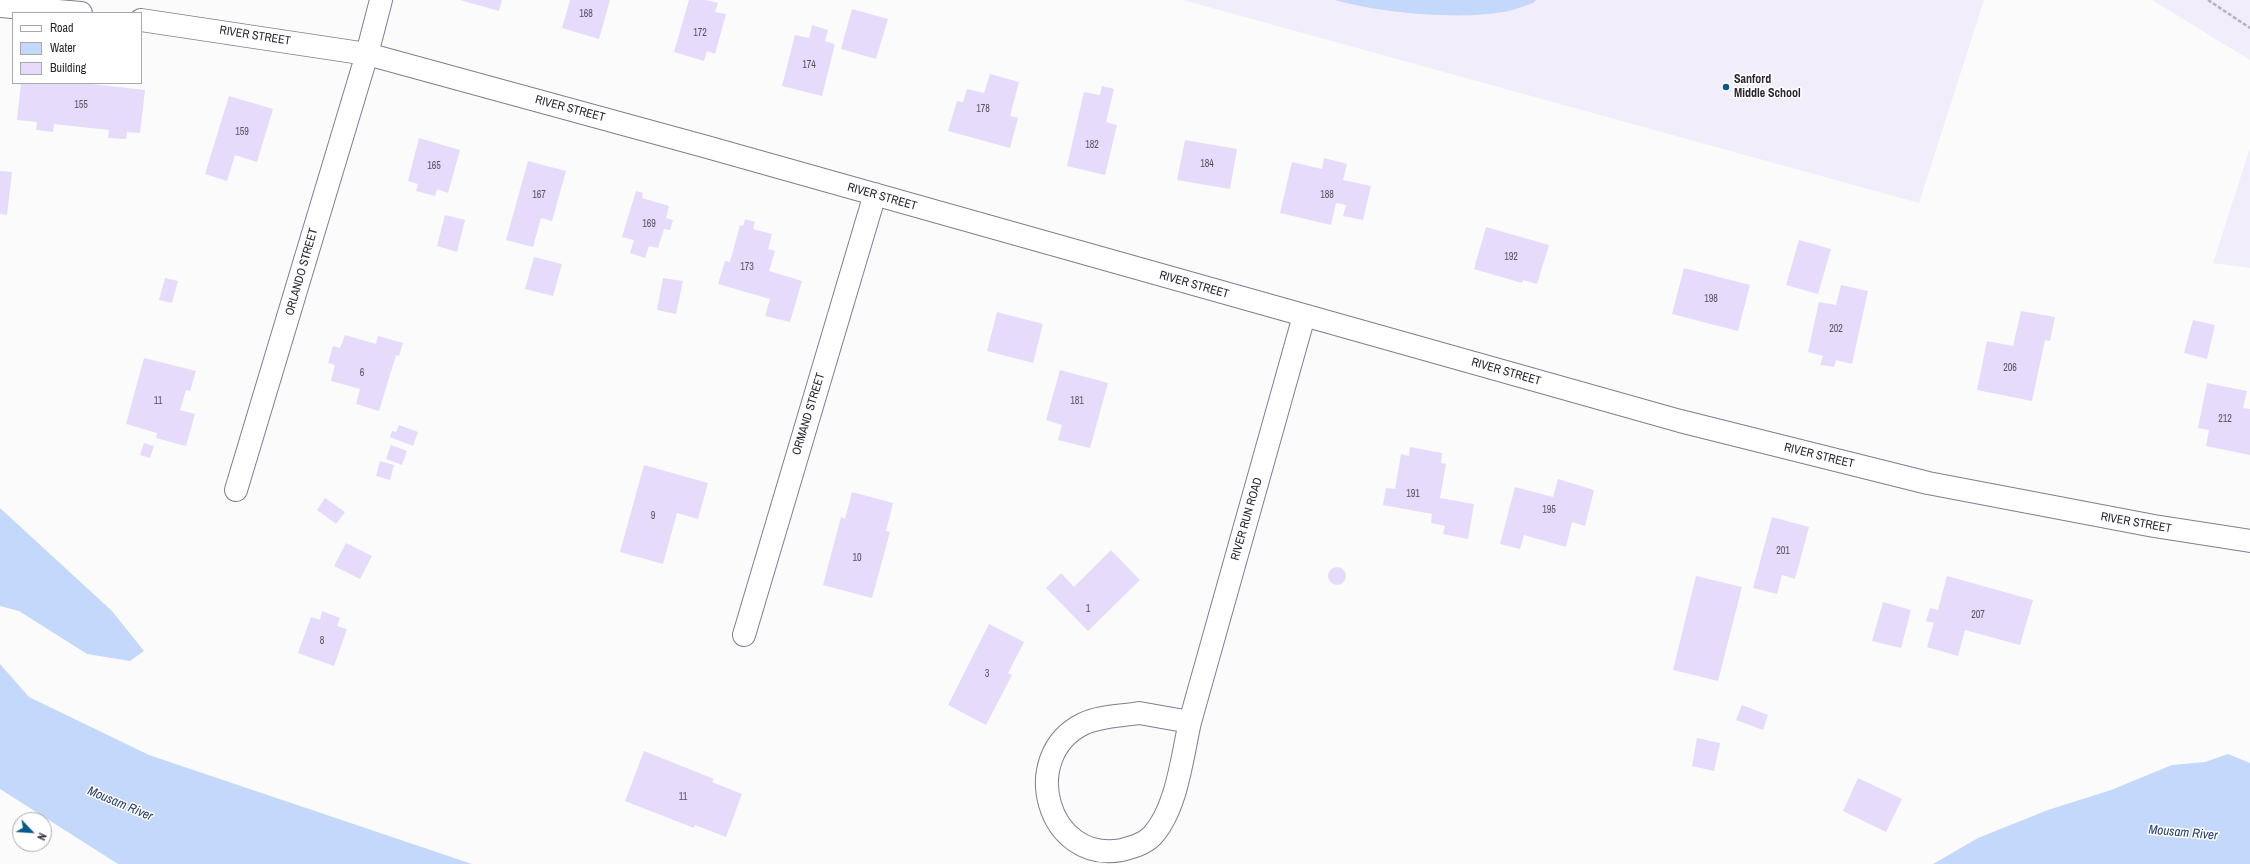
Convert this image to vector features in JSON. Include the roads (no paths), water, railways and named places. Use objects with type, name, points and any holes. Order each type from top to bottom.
[{"type":"street","name":"ORLANDO STREET","points":[[236,490],[367,54],[381,0]]},
{"type":"street","points":[[0,6],[69,12]]},
{"type":"street","name":"RIVER STREET","points":[[142,20],[367,54],[874,194],[1680,421],[1928,483],[2131,522],[2250,541]]},
{"type":"street","name":"ORMAND STREET","points":[[744,635],[874,194]]},
{"type":"street","name":"RIVER RUN ROAD","points":[[1190,722],[1139,713],[1091,722],[1070,732],[1059,746],[1046,780],[1047,798],[1052,814],[1072,840],[1086,849],[1113,852],[1139,845],[1152,836],[1164,818],[1173,796],[1190,722],[1304,316]]},
{"type":"water","points":[[1335,0],[1536,0],[1533,3],[1514,10],[1484,14],[1442,15],[1396,12],[1354,5]]},
{"type":"water","points":[[0,508],[112,611],[144,651],[130,661],[87,654],[19,611],[0,606]]},
{"type":"water","name":"Mousam River","points":[[0,664],[29,697],[149,755],[472,864],[118,864],[52,822],[52,812],[36,812],[0,789]]},
{"type":"water","name":"Mousam River","points":[[2228,754],[2250,763],[2250,864],[1933,864],[1978,838],[2048,810],[2111,790],[2172,765],[2205,762]]},
{"type":"place","name":"Sanford Middle School","points":[[1726,87]]}]
